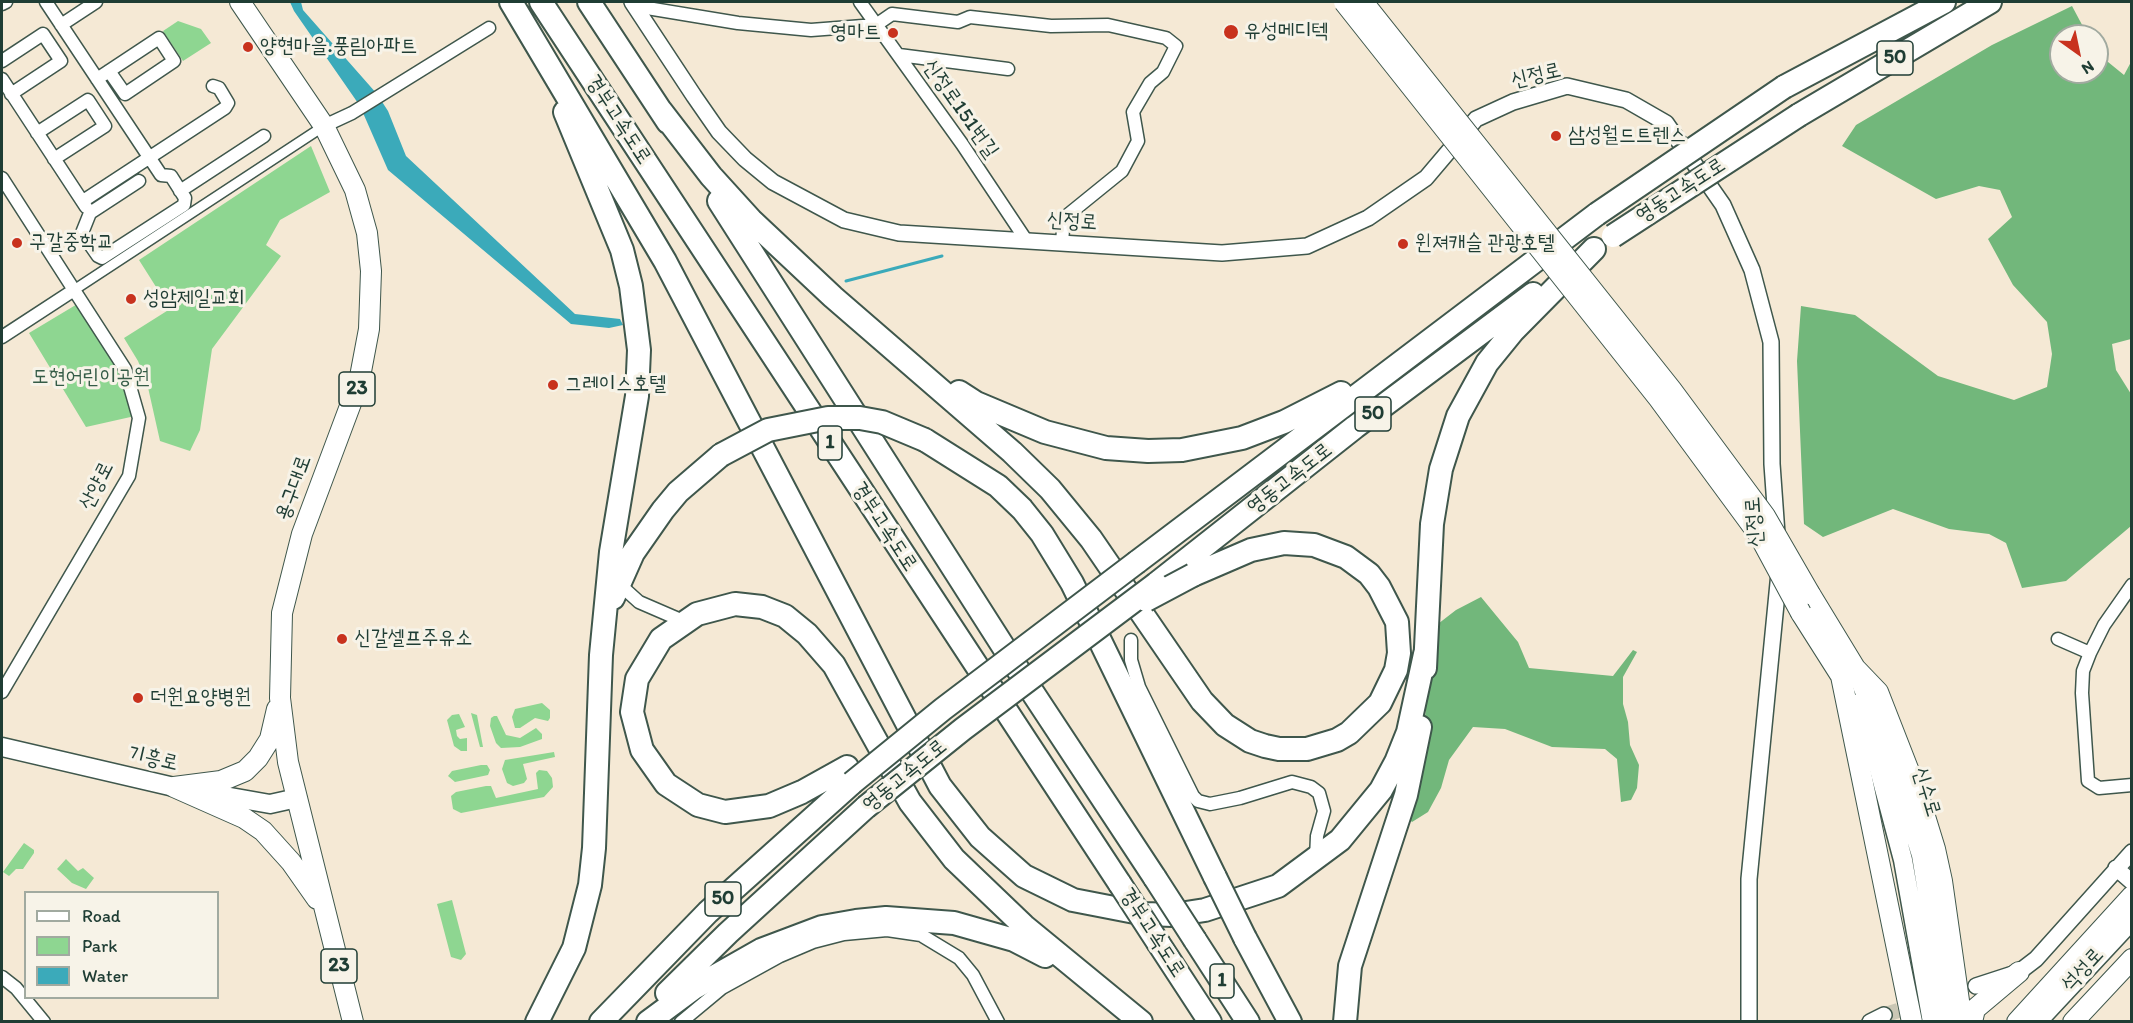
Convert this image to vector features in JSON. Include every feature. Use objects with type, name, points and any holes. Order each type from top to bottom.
[{"type":"highway","name":"경부고속도로","points":[[541,2],[1210,1022]]},
{"type":"highway","name":"경부고속도로","points":[[589,2],[662,111],[1031,690],[1248,1022]]},
{"type":"highway","name":"영동고속도로","points":[[601,1022],[708,912],[850,775],[943,709],[1597,214],[1784,87],[1944,2]]},
{"type":"highway","name":"영동고속도로","points":[[638,1022],[728,933],[866,807],[963,729],[1156,584],[1355,427],[1613,236],[1799,115],[1990,2]]},
{"type":"highway","points":[[513,5],[543,63],[612,222],[622,250],[636,315],[639,350],[637,396],[610,552],[601,655],[594,848],[590,885],[574,948],[537,1022]]},
{"type":"highway","points":[[513,5],[665,261],[918,748],[940,786],[980,837],[1024,876],[1073,900],[1145,914],[1173,915],[1241,900],[1278,886],[1316,860],[1358,820],[1381,790],[1408,732],[1425,654]]},
{"type":"highway","points":[[662,111],[711,176],[751,220],[1012,452],[1050,489],[1091,539],[1202,701],[1231,730],[1265,746],[1279,749],[1308,749],[1337,740],[1349,733],[1380,703],[1396,670],[1399,653],[1397,622],[1379,586],[1369,574],[1347,556],[1314,545],[1284,543],[1251,550],[1192,575],[1100,624]]},
{"type":"highway","points":[[1345,1022],[1350,966],[1358,934],[1394,831],[1414,763],[1424,699],[1432,524],[1441,469],[1458,417],[1476,381],[1507,339],[1594,249]]},
{"type":"highway","points":[[880,337],[976,403],[1010,419],[1073,441],[1106,448],[1148,451],[1182,450],[1242,438],[1284,422],[1405,358]]},
{"type":"highway","points":[[601,655],[604,624],[618,583],[633,553],[663,510],[684,486],[721,455],[768,430],[828,418],[860,418],[882,422],[925,440],[998,486],[1042,534],[1072,583],[1245,938],[1290,1022]]},
{"type":"highway","points":[[850,775],[785,800],[740,812],[725,812],[698,805],[666,784],[649,761],[637,737],[633,718],[637,679],[661,639],[682,621],[723,605],[748,605],[775,611],[807,634],[834,665],[910,802],[948,851],[996,901],[1141,1022]]},
{"type":"highway","points":[[648,1022],[693,988],[761,950],[822,927],[886,918],[954,923],[984,930],[1014,940],[1092,983]]},
{"type":"highway","name":"석성로","points":[[2035,1022],[2132,918]]},
{"type":"highway","name":"석성로","points":[[2051,1022],[2132,937]]},
{"type":"main road","name":"용구대로","points":[[240,2],[324,126],[356,190],[367,233],[371,271],[369,328],[359,382],[302,534],[282,613],[280,698],[288,762],[352,1021]]},
{"type":"main road","name":"신수로","points":[[1344,2],[1659,399],[1759,535],[1801,613],[1848,672]]},
{"type":"main road","name":"신수로","points":[[1363,2],[1671,389],[1765,516],[1810,594],[1848,672],[1877,762],[1903,860],[1932,1022]]},
{"type":"main road","points":[[1848,672],[1878,692],[1927,820],[1942,881],[1962,1020]]},
{"type":"main road","points":[[1848,672],[1912,1022]]},
{"type":"main road","points":[[174,787],[221,781],[245,771],[258,758],[270,739],[280,698]]},
{"type":"main road","name":"기흥로","points":[[2,747],[174,787],[270,804],[297,798]]},
{"type":"main road","points":[[174,787],[244,818],[263,831],[308,883],[325,911]]},
{"type":"main road","points":[[2017,1022],[2130,885]]},
{"type":"main road","points":[[2073,1022],[2132,958]]},
{"type":"main road","points":[[1962,1020],[2019,972]]},
{"type":"street","points":[[2,4],[6,2]]},
{"type":"street","points":[[46,2],[161,175],[171,176],[185,198],[184,205],[102,258],[98,256],[82,233],[90,213],[140,181]]},
{"type":"street","points":[[61,25],[96,2]]},
{"type":"street","name":"신정로151번길","points":[[860,2],[1026,240]]},
{"type":"street","points":[[634,4],[738,23],[811,30],[876,25],[892,14],[958,22],[970,17],[1051,26],[1108,25],[1166,38],[1176,46],[1163,72],[1150,83],[1133,112],[1138,141],[1122,171],[1064,218],[1062,242]]},
{"type":"street","name":"신정로","points":[[634,4],[719,132],[745,159],[773,182],[844,220],[899,233],[1222,253],[1307,246],[1368,218],[1426,178],[1476,119],[1513,102],[1568,86],[1626,100],[1666,123],[1723,204],[1752,270],[1771,342],[1772,464],[1779,588],[1749,879],[1749,1022]]},
{"type":"street","points":[[2,337],[324,126],[352,113],[379,94],[489,28]]},
{"type":"street","points":[[2,61],[43,33],[62,62],[11,94]]},
{"type":"street","points":[[97,79],[109,71],[159,38],[174,61],[124,94],[109,71]]},
{"type":"street","points":[[899,55],[1008,69]]},
{"type":"street","points":[[2,79],[90,213]]},
{"type":"street","points":[[82,201],[225,108],[228,103],[219,87],[213,86]]},
{"type":"street","points":[[38,133],[88,100],[105,126],[54,159]]},
{"type":"street","points":[[180,191],[264,136]]},
{"type":"street","name":"산양로","points":[[2,178],[125,369],[139,418],[129,476],[2,692]]},
{"type":"street","points":[[618,583],[639,602],[682,621]]},
{"type":"street","points":[[2132,585],[2104,625],[2090,653],[2083,670],[2082,693],[2088,781],[2098,788],[2132,785]]},
{"type":"street","points":[[2058,639],[2090,653]]},
{"type":"street","points":[[1131,640],[1131,660],[1139,687],[1193,796],[1198,801],[1210,804],[1240,798],[1286,783],[1311,787],[1319,793],[1324,811],[1317,836],[1316,860]]},
{"type":"street","points":[[1976,986],[2019,972],[2054,940],[2132,852]]},
{"type":"street","points":[[2116,868],[2130,885]]},
{"type":"street","points":[[681,1022],[722,988],[780,956],[813,942],[844,934],[887,930],[921,935],[959,958],[973,975],[998,1022]]},
{"type":"street","points":[[2,977],[24,998]]},
{"type":"street","points":[[25,999],[44,1022]]},
{"type":"green space","points":[[2072,6],[2082,24],[2049,24],[2049,84],[2109,84],[2109,63],[2124,75],[2131,62],[2131,339],[2112,344],[2116,370],[2131,394],[2131,526],[2066,581],[2022,588],[2006,543],[1989,534],[1949,529],[1893,509],[1823,537],[1804,524],[1797,361],[1801,306],[1855,315],[1938,376],[2014,400],[2047,387],[2052,354],[2047,322],[2013,285],[1988,239],[2012,217],[2000,190],[1979,186],[1936,199],[1842,146],[1856,125],[1992,45]]},
{"type":"green space","points":[[178,21],[201,29],[211,43],[183,61],[163,31]]},
{"type":"green space","points":[[311,146],[330,192],[280,220],[266,245],[281,256],[212,349],[200,430],[190,451],[160,441],[147,383],[138,361],[124,338],[170,309],[139,260]]},
{"type":"green space","name":"도현어린이공원","points":[[79,303],[122,372],[135,416],[86,427],[29,333]]},
{"type":"green space","points":[[1481,597],[1518,642],[1529,668],[1613,676],[1633,650],[1637,652],[1623,677],[1623,704],[1628,722],[1630,745],[1639,765],[1637,788],[1631,800],[1621,802],[1617,759],[1605,749],[1552,747],[1505,729],[1473,727],[1449,760],[1441,788],[1428,812],[1412,822],[1405,815],[1424,727],[1434,627],[1456,610]]},
{"type":"green space","points":[[542,703],[550,710],[548,721],[535,718],[520,728],[515,728],[512,717],[515,709]]},
{"type":"green space","points":[[471,713],[477,715],[483,747],[480,747]]},
{"type":"green space","points":[[459,714],[465,727],[456,730],[457,736],[460,739],[467,738],[467,751],[461,751],[454,746],[447,720],[452,715]]},
{"type":"green space","points":[[497,716],[506,735],[520,738],[536,728],[542,734],[542,739],[520,747],[501,748],[496,743],[490,726],[491,718]]},
{"type":"green space","points":[[554,752],[555,757],[523,764],[527,779],[524,783],[513,786],[507,783],[502,769],[505,760]]},
{"type":"green space","points":[[487,765],[490,770],[488,775],[455,782],[448,776],[452,771]]},
{"type":"green space","points":[[539,770],[547,771],[552,778],[553,787],[544,797],[461,813],[453,809],[451,796],[456,792],[491,786],[496,798],[538,789],[536,773]]},
{"type":"green space","points":[[24,843],[34,850],[34,853],[23,869],[16,869],[9,876],[3,872]]},
{"type":"green space","points":[[66,859],[78,871],[83,868],[94,878],[86,889],[72,883],[57,869]]},
{"type":"green space","points":[[452,900],[466,954],[461,960],[451,957],[437,904]]},
{"type":"water","points":[[290,2],[301,2],[303,10],[377,94],[388,111],[406,156],[575,314],[620,319],[623,325],[609,328],[571,324],[388,170],[360,106]]},
{"type":"waterway","points":[[846,281],[942,256]]},
{"type":"tunnel","points":[[1884,1015],[1976,986]]},
{"type":"place","name":"유성메디텍","points":[[1231,32]]},
{"type":"place","name":"영마트","points":[[893,33]]},
{"type":"place","name":"양현마을.풍림아파트","points":[[248,47]]},
{"type":"place","name":"삼성월드트렌스","points":[[1556,136]]},
{"type":"place","name":"구갈중학교","points":[[17,243]]},
{"type":"place","name":"윈져캐슬 관광호텔","points":[[1403,244]]},
{"type":"place","name":"성암제일교회","points":[[131,299]]},
{"type":"place","name":"그레이스호텔","points":[[553,385]]},
{"type":"place","name":"신갈셀프주유소","points":[[342,639]]},
{"type":"place","name":"더원요양병원","points":[[138,698]]}]
